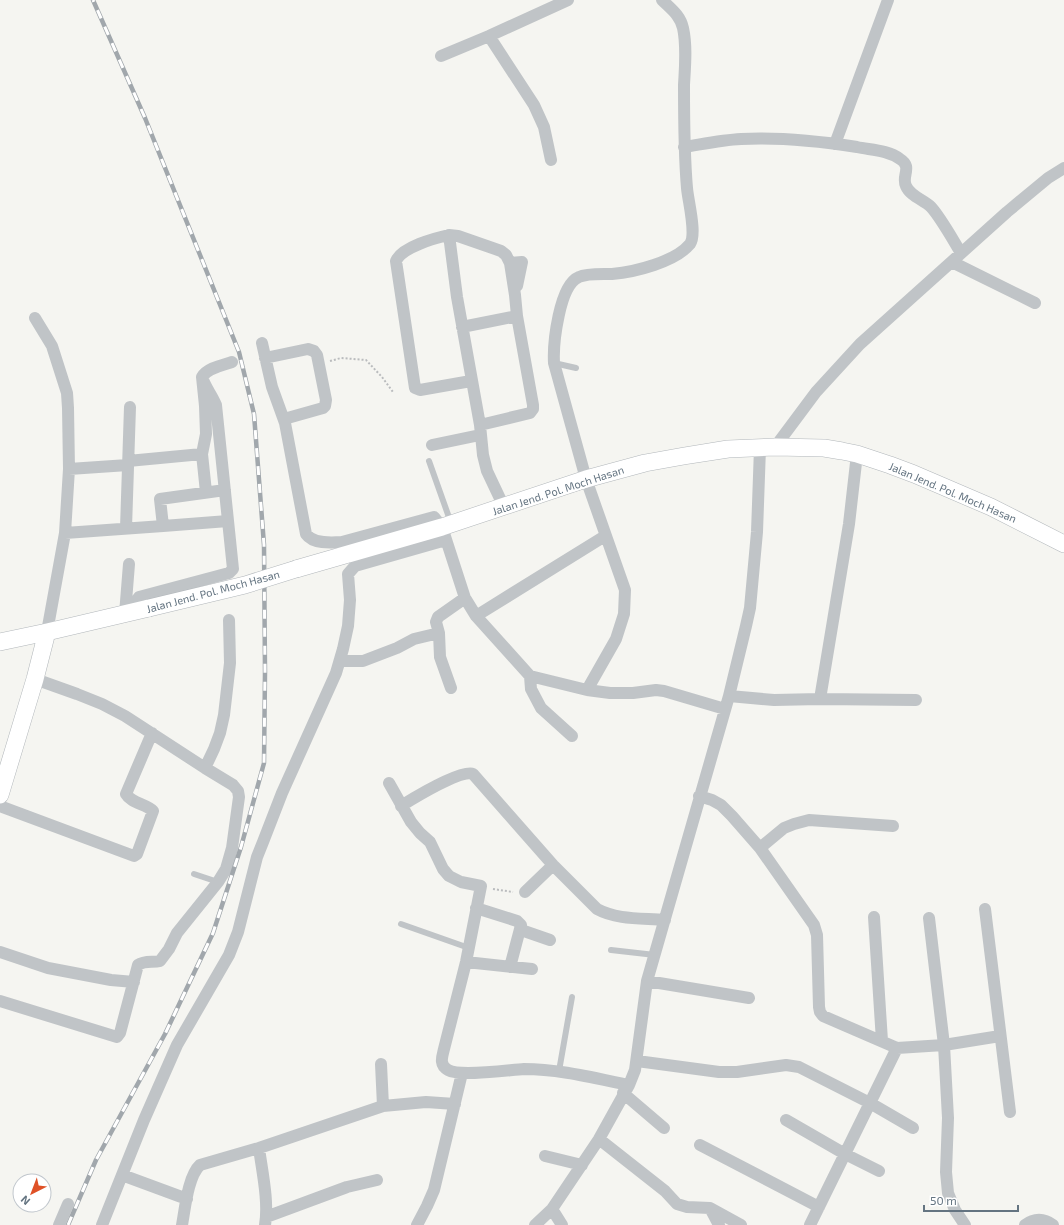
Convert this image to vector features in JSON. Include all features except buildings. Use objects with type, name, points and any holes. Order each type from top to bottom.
[{"type":"main road","name":"Jalan Jend. Pol. Moch Hasan","points":[[0,642],[47,632],[136,609],[246,585],[296,569],[446,531],[504,507],[586,479],[645,463],[728,449],[768,447],[824,448],[856,454],[902,469],[991,507],[1064,544]]},
{"type":"main road","points":[[0,795],[35,679],[47,632]]},
{"type":"street","points":[[441,56],[568,0]]},
{"type":"street","points":[[587,690],[616,639],[624,614],[625,590],[586,479],[554,364],[556,324],[567,291],[574,280],[580,276],[624,273],[651,266],[681,252],[691,243],[693,234],[687,195],[684,147],[685,36],[680,18],[675,11],[662,0]]},
{"type":"street","points":[[835,144],[888,0]]},
{"type":"street","points":[[489,36],[534,105],[544,127],[550,160]]},
{"type":"street","points":[[684,147],[741,139],[784,139],[817,141],[887,152],[902,159],[907,168],[905,178],[906,187],[932,208],[961,253]]},
{"type":"street","points":[[535,1225],[552,1209],[599,1139],[635,1070],[647,981],[699,796],[730,696],[750,608],[757,532],[768,447],[860,344],[961,253],[1048,178],[1064,168]]},
{"type":"street","points":[[450,235],[462,327],[483,455],[487,471],[504,507]]},
{"type":"street","points":[[432,445],[530,413],[533,409],[517,316],[510,262],[506,255],[501,252],[458,236],[450,235],[425,241],[403,254],[396,262],[415,388],[420,390],[471,380]]},
{"type":"street","points":[[952,262],[1035,303]]},
{"type":"street","points":[[462,327],[517,316]]},
{"type":"street","points":[[35,318],[52,346],[67,393],[70,469],[65,533],[47,632]]},
{"type":"street","points":[[262,343],[272,387],[284,419],[306,534],[312,540],[332,543],[342,542],[433,517],[446,531],[464,598],[476,616],[530,676],[587,690],[610,693],[633,693],[656,690],[664,691],[725,709]]},
{"type":"street","points":[[265,358],[308,349],[314,351],[317,355],[326,400],[325,406],[323,408],[284,419]]},
{"type":"street","points":[[206,492],[202,454],[206,434],[202,377],[210,370],[232,362]]},
{"type":"street","points":[[136,609],[137,599],[139,598],[229,573],[232,569],[233,561],[216,405],[202,377]]},
{"type":"street","points":[[126,528],[130,407]]},
{"type":"street","points":[[70,469],[202,454]]},
{"type":"street","points":[[820,699],[849,524],[856,454]]},
{"type":"street","points":[[163,526],[159,493],[225,490]]},
{"type":"street","points":[[65,533],[228,520]]},
{"type":"street","points":[[102,1225],[144,1120],[177,1045],[229,955],[238,932],[257,857],[282,793],[336,673],[348,626],[350,600],[348,574],[355,566],[446,531]]},
{"type":"street","points":[[476,616],[605,536]]},
{"type":"street","points":[[129,564],[136,609]]},
{"type":"street","points":[[451,688],[440,657],[439,633],[436,622],[438,617],[464,598]]},
{"type":"street","points":[[205,768],[220,733],[224,716],[230,663],[229,620]]},
{"type":"street","points":[[340,661],[363,661],[397,648],[414,639],[439,633]]},
{"type":"street","points":[[530,676],[531,689],[541,708],[572,736]]},
{"type":"street","points":[[0,1001],[117,1037],[120,1033],[138,965],[147,962],[160,961],[169,949],[177,933],[218,882],[229,863],[240,797],[238,791],[233,785],[152,733],[102,704],[35,679]]},
{"type":"street","points":[[730,696],[774,700],[916,700]]},
{"type":"street","points":[[0,806],[134,856],[153,811],[128,797],[126,794],[152,733]]},
{"type":"street","points":[[402,806],[439,785],[469,772],[473,774],[553,865],[597,909],[614,916],[665,920]]},
{"type":"street","points":[[388,784],[411,822],[430,842],[443,869],[449,876],[461,882],[480,886],[466,962],[445,1042],[442,1062],[445,1068],[450,1072],[462,1073],[524,1069],[559,1071],[626,1089],[664,1128]]},
{"type":"street","points":[[699,796],[712,800],[721,805],[760,848],[795,897],[816,930],[819,1007],[820,1012],[825,1017],[897,1048],[944,1045],[1000,1036]]},
{"type":"street","points":[[760,848],[784,828],[809,820],[893,826]]},
{"type":"street","points":[[525,892],[553,865]]},
{"type":"street","points":[[476,908],[517,921],[521,925],[510,967]]},
{"type":"street","points":[[985,909],[1010,1112]]},
{"type":"street","points":[[874,917],[882,1041]]},
{"type":"street","points":[[929,918],[944,1045],[948,1127],[946,1172],[948,1194],[955,1210],[965,1225]]},
{"type":"street","points":[[520,929],[550,940]]},
{"type":"street","points":[[0,952],[48,968],[111,980],[134,982]]},
{"type":"street","points":[[466,962],[532,969]]},
{"type":"street","points":[[647,981],[749,998]]},
{"type":"street","points":[[810,1225],[897,1048]]},
{"type":"street","points":[[637,1061],[719,1072],[737,1072],[793,1065],[870,1103],[913,1128]]},
{"type":"street","points":[[381,1064],[383,1106]]},
{"type":"street","points":[[417,1225],[428,1206],[434,1190],[462,1073]]},
{"type":"street","points":[[182,1225],[192,1176],[196,1168],[200,1165],[259,1148],[383,1106],[426,1102],[455,1104]]},
{"type":"street","points":[[786,1120],[879,1172]]},
{"type":"street","points":[[599,1139],[665,1191],[677,1204],[687,1207],[710,1208],[742,1225]]},
{"type":"street","points":[[700,1145],[819,1207]]},
{"type":"street","points":[[259,1148],[265,1221],[347,1187],[377,1180]]},
{"type":"street","points":[[545,1156],[582,1165]]},
{"type":"street","points":[[122,1175],[187,1199]]},
{"type":"street","points":[[59,1225],[68,1204]]},
{"type":"street","points":[[710,1208],[719,1225]]},
{"type":"street","points":[[552,1209],[562,1225]]},
{"type":"street","points":[[1025,1225],[1030,1221],[1037,1219],[1044,1220],[1053,1225]]},
{"type":"lane","points":[[554,364],[576,368]]},
{"type":"lane","points":[[429,461],[446,531]]},
{"type":"lane","points":[[194,874],[218,882]]},
{"type":"lane","points":[[401,924],[469,948]]},
{"type":"lane","points":[[611,950],[655,955]]},
{"type":"lane","points":[[559,1071],[572,997]]},
{"type":"path","points":[[318,364],[341,358],[366,360],[382,377],[393,392]]},
{"type":"path","points":[[480,886],[518,893],[525,892]]},
{"type":"railway","points":[[68,1225],[96,1160],[165,1034],[213,933],[241,847],[264,763],[264,545],[254,414],[239,352],[145,118],[93,0]]}]
